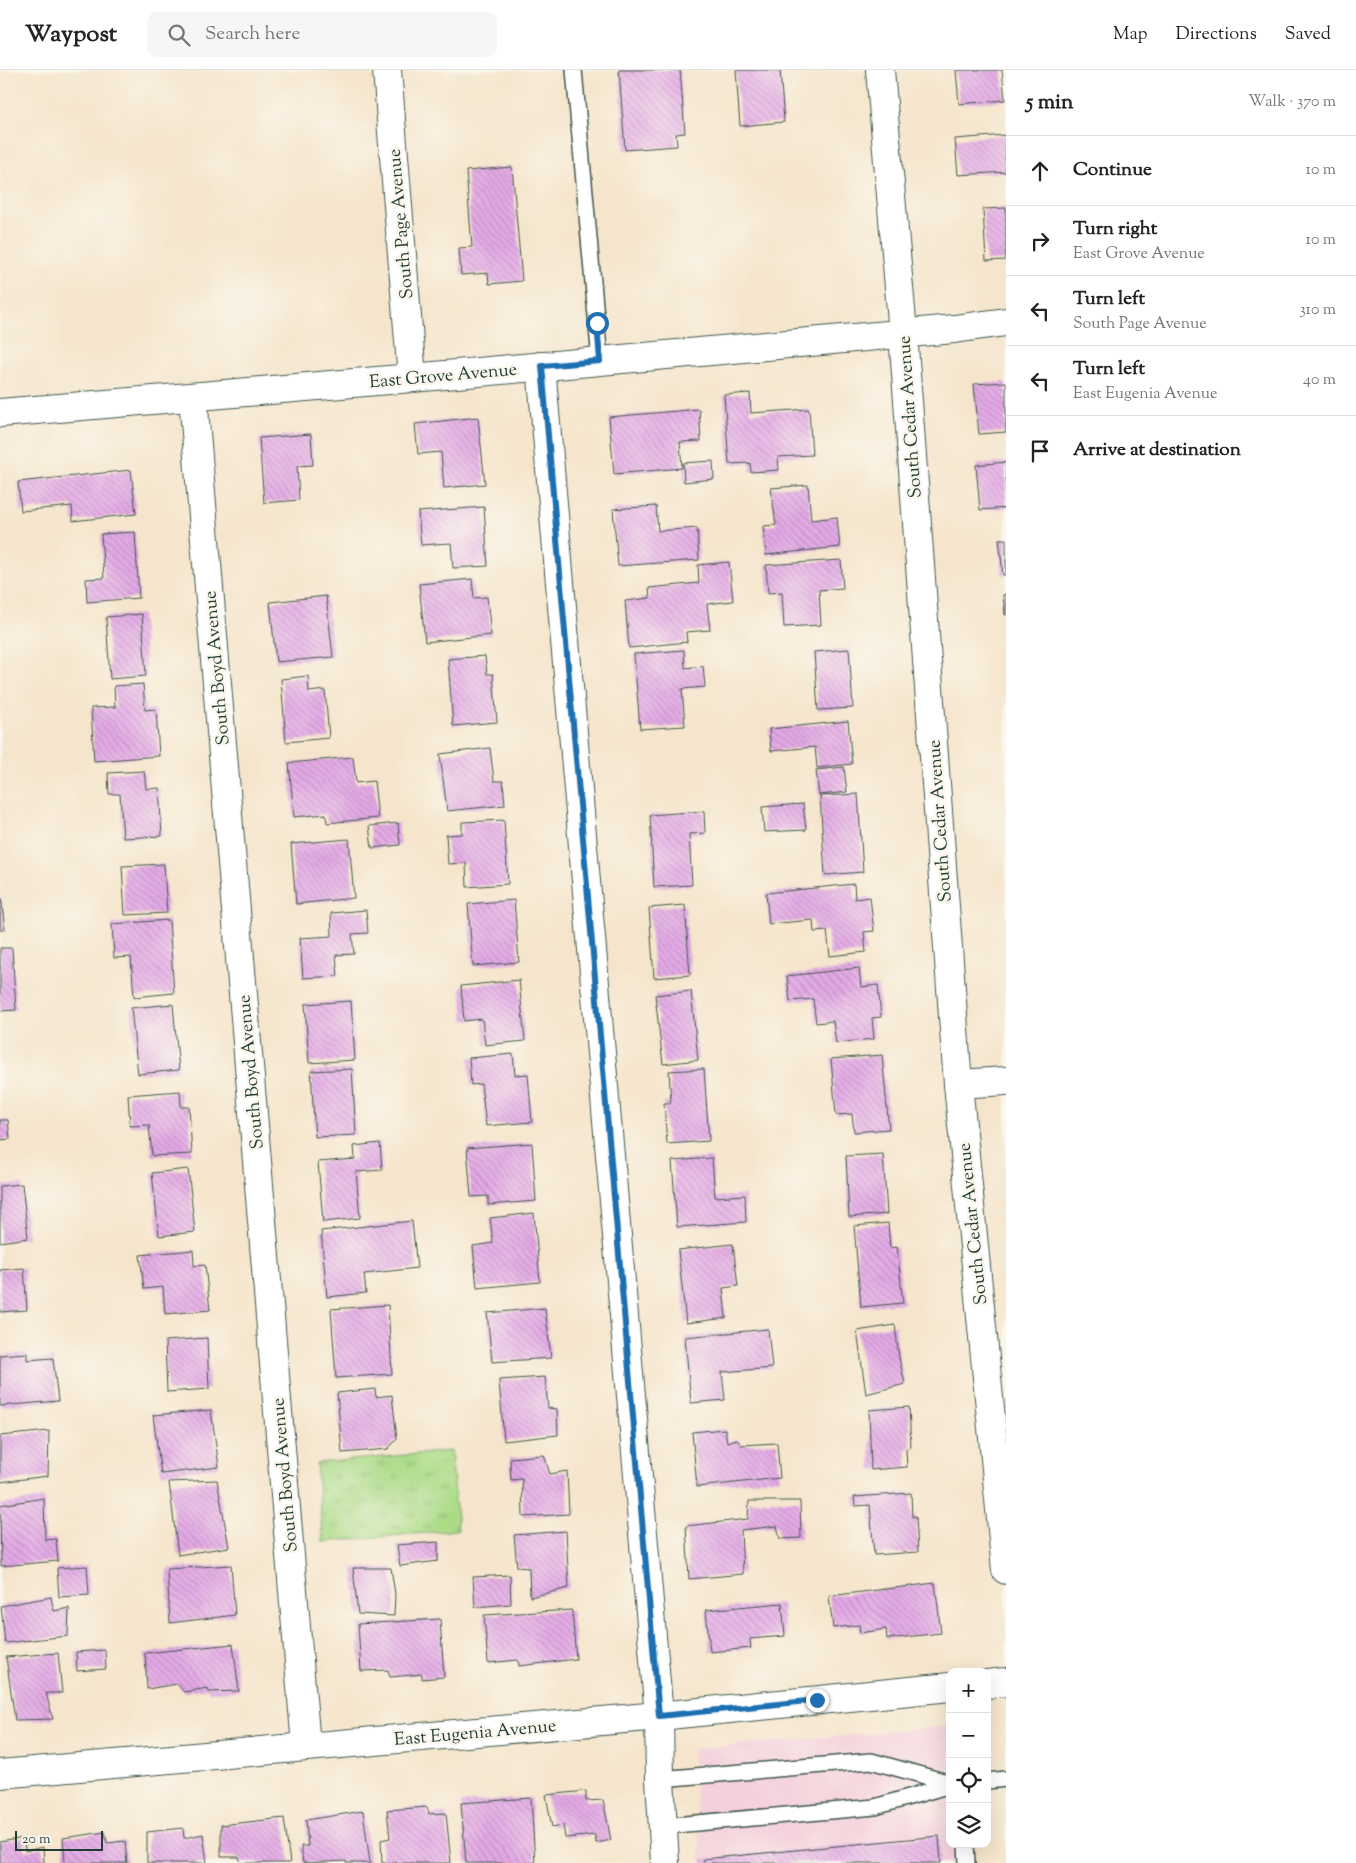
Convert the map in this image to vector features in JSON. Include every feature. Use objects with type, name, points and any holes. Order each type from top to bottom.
[{"type":"street","name":"South Page Avenue","points":[[387,70],[412,378]]},
{"type":"street","name":"South Cedar Avenue","points":[[880,70],[903,333],[958,1084],[1006,1570]]},
{"type":"street","name":"East Grove Avenue","points":[[0,413],[954,329],[1006,322]]},
{"type":"street","points":[[542,366],[659,1716],[660,1779],[666,1863]]},
{"type":"street","name":"South Boyd Avenue","points":[[193,397],[306,1746]]},
{"type":"street","points":[[958,1084],[1006,1081]]},
{"type":"street","points":[[991,1684],[1006,1682]]},
{"type":"street","name":"East Eugenia Avenue","points":[[0,1774],[659,1716],[946,1688]]},
{"type":"lane","points":[[574,70],[600,361]]},
{"type":"lane","points":[[660,1779],[871,1761],[946,1783]]},
{"type":"lane","points":[[991,1781],[1006,1779]]},
{"type":"lane","points":[[663,1826],[875,1807],[946,1785]]},
{"type":"lane","points":[[966,1848],[967,1863]]},
{"type":"shaded area","points":[[946,1726],[946,1848],[971,1848],[973,1863],[701,1863],[692,1749]]},
{"type":"green space","points":[[451,1451],[458,1530],[323,1542],[316,1463]]},
{"type":"building","points":[[619,70],[680,70],[685,133],[676,134],[677,146],[625,150]]},
{"type":"building","points":[[736,70],[780,70],[784,122],[740,126]]},
{"type":"building","points":[[956,70],[1002,70],[1005,100],[959,104]]},
{"type":"building","points":[[1006,135],[1006,172],[958,175],[955,139]]},
{"type":"building","points":[[512,167],[522,281],[489,284],[488,273],[461,275],[459,248],[472,247],[466,171]]},
{"type":"building","points":[[1006,208],[1006,260],[986,261],[983,209]]},
{"type":"building","points":[[1006,382],[1006,432],[979,434],[974,384]]},
{"type":"building","points":[[750,393],[751,413],[809,409],[812,455],[778,457],[779,470],[751,472],[750,463],[729,464],[724,395]]},
{"type":"building","points":[[699,409],[701,441],[680,442],[682,468],[614,474],[609,417]]},
{"type":"building","points":[[478,417],[485,484],[444,488],[441,452],[418,454],[415,424]]},
{"type":"building","points":[[311,434],[313,465],[297,466],[299,500],[264,503],[259,438]]},
{"type":"building","points":[[713,461],[714,479],[684,482],[683,463]]},
{"type":"building","points":[[1006,462],[1006,508],[980,510],[976,465]]},
{"type":"building","points":[[131,470],[136,514],[73,521],[72,506],[21,511],[18,482]]},
{"type":"building","points":[[808,485],[811,520],[837,517],[840,547],[766,555],[763,526],[776,525],[771,488]]},
{"type":"building","points":[[656,506],[658,531],[697,528],[699,560],[618,566],[613,509]]},
{"type":"building","points":[[484,507],[488,566],[453,568],[451,543],[421,545],[418,512]]},
{"type":"building","points":[[135,532],[139,598],[87,602],[86,579],[104,578],[101,534]]},
{"type":"building","points":[[999,539],[1006,539],[1006,575],[1003,575]]},
{"type":"building","points":[[841,560],[843,588],[819,590],[821,625],[784,627],[782,592],[768,593],[766,565]]},
{"type":"building","points":[[729,562],[733,601],[707,604],[710,630],[686,632],[687,642],[629,648],[625,601],[650,598],[649,588],[699,583],[698,565]]},
{"type":"building","points":[[472,579],[474,598],[487,597],[491,635],[425,642],[419,584]]},
{"type":"building","points":[[1006,594],[1006,615],[1005,615],[1003,595]]},
{"type":"building","points":[[326,596],[333,657],[276,662],[270,602]]},
{"type":"building","points":[[142,614],[146,676],[110,679],[106,617]]},
{"type":"building","points":[[849,649],[853,708],[818,710],[814,652]]},
{"type":"building","points":[[684,650],[685,668],[703,666],[705,687],[682,689],[685,726],[640,729],[634,654]]},
{"type":"building","points":[[485,656],[487,674],[493,674],[497,722],[453,726],[448,659]]},
{"type":"building","points":[[308,676],[309,692],[325,690],[329,738],[286,742],[281,679]]},
{"type":"building","points":[[143,684],[145,710],[156,709],[159,756],[94,761],[91,708],[115,707],[114,686]]},
{"type":"building","points":[[848,721],[852,764],[817,768],[815,747],[771,751],[769,729]]},
{"type":"building","points":[[490,748],[494,781],[503,781],[505,805],[447,811],[440,754]]},
{"type":"building","points":[[353,757],[356,783],[374,781],[378,818],[327,823],[326,814],[294,817],[289,763]]},
{"type":"building","points":[[844,767],[847,792],[819,795],[816,770]]},
{"type":"building","points":[[144,771],[146,789],[159,788],[162,836],[123,838],[120,794],[109,794],[108,773]]},
{"type":"building","points":[[858,794],[863,872],[825,875],[820,796]]},
{"type":"building","points":[[803,804],[806,830],[764,832],[762,807]]},
{"type":"building","points":[[704,811],[705,833],[689,834],[692,885],[654,887],[650,815]]},
{"type":"building","points":[[504,820],[508,884],[467,887],[466,863],[448,864],[446,835],[462,834],[462,822]]},
{"type":"building","points":[[398,823],[400,845],[372,848],[369,826]]},
{"type":"building","points":[[349,839],[354,898],[296,904],[291,844]]},
{"type":"building","points":[[164,864],[167,913],[125,915],[122,866]]},
{"type":"building","points":[[854,884],[855,899],[870,897],[874,931],[864,932],[866,952],[830,956],[827,931],[814,932],[813,920],[769,924],[766,893]]},
{"type":"building","points":[[1,897],[5,930],[0,930]]},
{"type":"building","points":[[514,900],[519,962],[473,966],[468,904]]},
{"type":"building","points":[[685,905],[690,975],[654,978],[649,908]]},
{"type":"building","points":[[366,910],[368,933],[352,934],[354,954],[336,955],[338,976],[303,978],[300,938],[332,936],[331,913]]},
{"type":"building","points":[[169,920],[174,993],[134,997],[131,957],[114,958],[112,924]]},
{"type":"building","points":[[0,948],[12,948],[16,1010],[0,1011]]},
{"type":"building","points":[[859,968],[861,987],[878,985],[881,1017],[872,1018],[874,1039],[836,1043],[833,1021],[816,1023],[813,999],[790,1001],[787,976]]},
{"type":"building","points":[[519,980],[525,1041],[485,1045],[482,1019],[464,1021],[461,986]]},
{"type":"building","points":[[691,991],[698,1060],[663,1064],[655,995]]},
{"type":"building","points":[[351,1001],[355,1060],[309,1063],[305,1004]]},
{"type":"building","points":[[173,1004],[179,1070],[138,1074],[131,1008]]},
{"type":"building","points":[[513,1054],[515,1075],[528,1074],[532,1122],[486,1126],[481,1084],[471,1085],[469,1058]]},
{"type":"building","points":[[882,1055],[889,1129],[854,1132],[852,1114],[836,1115],[831,1059]]},
{"type":"building","points":[[352,1069],[356,1135],[315,1137],[311,1071]]},
{"type":"building","points":[[704,1069],[709,1141],[667,1144],[664,1103],[671,1103],[669,1071]]},
{"type":"building","points":[[180,1091],[181,1107],[189,1107],[192,1154],[152,1156],[149,1125],[130,1126],[128,1095]]},
{"type":"building","points":[[0,1120],[8,1120],[10,1139],[0,1140]]},
{"type":"building","points":[[380,1143],[382,1170],[356,1172],[360,1218],[323,1222],[318,1162],[355,1159],[354,1146]]},
{"type":"building","points":[[532,1143],[536,1201],[488,1205],[488,1196],[471,1197],[467,1148]]},
{"type":"building","points":[[883,1154],[887,1214],[849,1217],[846,1156]]},
{"type":"building","points":[[712,1158],[715,1197],[745,1195],[746,1222],[677,1227],[672,1161]]},
{"type":"building","points":[[188,1169],[195,1232],[159,1236],[152,1173]]},
{"type":"building","points":[[22,1184],[28,1238],[0,1242],[0,1186]]},
{"type":"building","points":[[534,1213],[540,1282],[477,1288],[473,1246],[493,1243],[490,1218]]},
{"type":"building","points":[[412,1221],[417,1268],[364,1274],[366,1293],[327,1297],[321,1231]]},
{"type":"building","points":[[888,1223],[890,1248],[897,1247],[903,1303],[861,1307],[854,1226]]},
{"type":"building","points":[[733,1244],[738,1286],[723,1288],[726,1318],[686,1323],[678,1250]]},
{"type":"building","points":[[193,1250],[194,1266],[205,1265],[210,1310],[165,1314],[163,1287],[144,1289],[140,1255]]},
{"type":"building","points":[[24,1268],[27,1310],[0,1312],[0,1270]]},
{"type":"building","points":[[388,1305],[392,1374],[336,1378],[331,1309]]},
{"type":"building","points":[[545,1308],[551,1358],[492,1362],[487,1313]]},
{"type":"building","points":[[895,1325],[899,1358],[905,1384],[866,1394],[857,1331]]},
{"type":"building","points":[[768,1329],[772,1368],[722,1372],[725,1400],[691,1403],[685,1337]]},
{"type":"building","points":[[207,1338],[209,1389],[167,1392],[165,1341]]},
{"type":"building","points":[[27,1353],[27,1360],[53,1358],[58,1401],[0,1406],[0,1355]]},
{"type":"building","points":[[545,1377],[548,1408],[557,1409],[558,1435],[504,1441],[499,1380]]},
{"type":"building","points":[[375,1389],[376,1397],[392,1395],[397,1439],[388,1449],[342,1453],[337,1393]]},
{"type":"building","points":[[909,1407],[911,1447],[906,1449],[907,1467],[871,1470],[869,1410]]},
{"type":"building","points":[[211,1410],[219,1467],[161,1474],[153,1415]]},
{"type":"building","points":[[725,1429],[727,1442],[737,1439],[741,1445],[777,1443],[780,1478],[697,1487],[692,1432]]},
{"type":"building","points":[[49,1431],[48,1476],[0,1482],[0,1436]]},
{"type":"building","points":[[544,1455],[550,1474],[567,1471],[569,1514],[523,1517],[522,1479],[511,1480],[510,1458]]},
{"type":"building","points":[[217,1480],[229,1547],[178,1555],[169,1482]]},
{"type":"building","points":[[911,1493],[912,1517],[916,1516],[918,1552],[874,1555],[870,1505],[855,1506],[854,1497]]},
{"type":"building","points":[[44,1498],[45,1540],[56,1539],[58,1561],[1,1566],[0,1505]]},
{"type":"building","points":[[749,1501],[800,1501],[801,1538],[780,1539],[777,1526],[741,1530],[743,1574],[689,1579],[686,1526],[748,1519]]},
{"type":"building","points":[[566,1531],[569,1588],[530,1597],[529,1568],[517,1567],[514,1535]]},
{"type":"building","points":[[438,1542],[438,1561],[400,1566],[397,1545]]},
{"type":"building","points":[[231,1565],[235,1615],[170,1623],[167,1569]]},
{"type":"building","points":[[87,1566],[89,1595],[59,1597],[57,1568]]},
{"type":"building","points":[[353,1568],[391,1568],[395,1594],[394,1616],[358,1614]]},
{"type":"building","points":[[510,1575],[511,1604],[475,1607],[473,1577]]},
{"type":"building","points":[[935,1583],[941,1633],[887,1639],[886,1629],[860,1633],[859,1625],[833,1628],[829,1596]]},
{"type":"building","points":[[51,1597],[54,1611],[69,1608],[68,1636],[5,1643],[1,1606]]},
{"type":"building","points":[[782,1603],[785,1636],[750,1639],[751,1648],[710,1652],[706,1610]]},
{"type":"building","points":[[572,1610],[576,1659],[519,1666],[518,1660],[488,1663],[484,1615]]},
{"type":"building","points":[[440,1619],[444,1677],[422,1679],[422,1674],[390,1677],[388,1670],[361,1671],[358,1624]]},
{"type":"building","points":[[233,1644],[239,1691],[209,1692],[208,1688],[184,1692],[177,1684],[147,1689],[145,1653]]},
{"type":"building","points":[[105,1650],[106,1669],[77,1671],[76,1652]]},
{"type":"building","points":[[58,1653],[62,1693],[46,1693],[53,1719],[15,1720],[6,1657]]},
{"type":"building","points":[[586,1791],[586,1801],[603,1800],[611,1840],[596,1843],[595,1835],[565,1838],[563,1825],[552,1827],[546,1795]]},
{"type":"building","points":[[531,1798],[535,1863],[466,1863],[461,1803]]},
{"type":"building","points":[[427,1807],[429,1814],[446,1813],[451,1863],[382,1863],[381,1840],[390,1838],[387,1810]]},
{"type":"building","points":[[363,1811],[370,1863],[346,1863],[346,1861],[303,1863],[301,1846],[308,1846],[306,1820]]},
{"type":"building","points":[[284,1818],[290,1863],[241,1863],[239,1857],[221,1857],[221,1825]]},
{"type":"building","points":[[183,1828],[184,1838],[203,1834],[207,1863],[147,1863],[147,1832]]},
{"type":"building","points":[[105,1832],[107,1843],[125,1841],[127,1863],[65,1863],[63,1838]]},
{"type":"building","points":[[939,1836],[941,1863],[704,1863],[703,1859]]},
{"type":"building","points":[[24,1838],[25,1851],[43,1847],[44,1863],[0,1863],[0,1842]]},
{"type":"route","points":[[597,323],[600,361],[542,366],[659,1716],[817,1700]]}]
